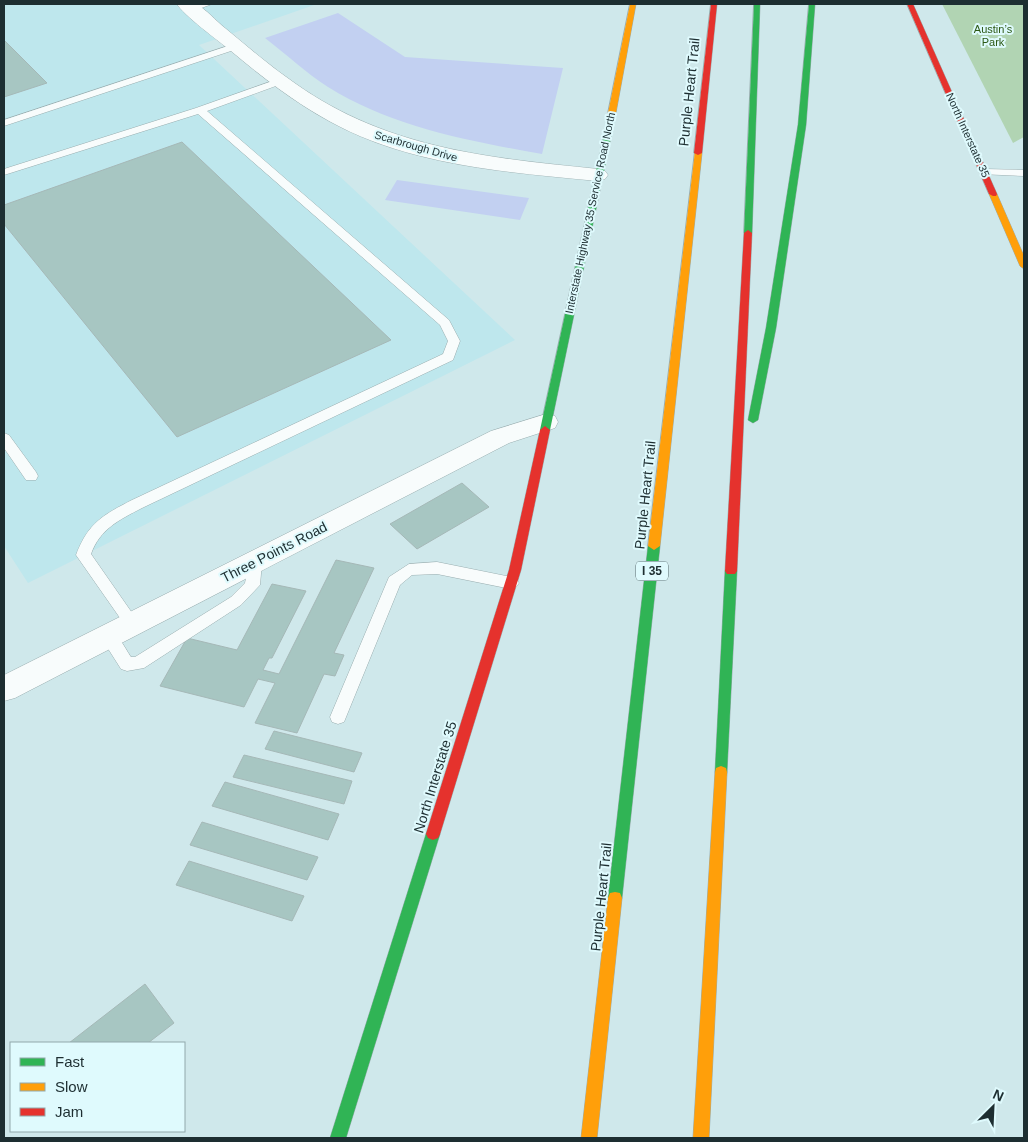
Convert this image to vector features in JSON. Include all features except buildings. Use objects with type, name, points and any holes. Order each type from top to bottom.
[{"type":"main road","name":"Interstate Highway 35 Service Road North","points":[[546,422],[621,71],[633,4]]},
{"type":"main road","name":"Purple Heart Trail","points":[[589,1138],[714,4]]},
{"type":"main road","points":[[701,1138],[734,512],[757,4]]},
{"type":"main road","points":[[734,512],[773,318],[802,125],[812,4]]},
{"type":"main road","name":"North Interstate 35","points":[[910,4],[1023,260]]},
{"type":"main road","name":"North Interstate 35","points":[[338,1138],[512,583],[546,422]]},
{"type":"street","name":"Scarbrough Drive","points":[[194,5],[237,46],[304,99],[372,134],[415,148],[504,166],[598,175]]},
{"type":"street","name":"Three Points Road","points":[[4,690],[500,437],[546,422]]},
{"type":"lane","points":[[4,123],[237,46]]},
{"type":"lane","points":[[4,172],[200,110],[281,81]]},
{"type":"lane","points":[[132,624],[83,555],[88,540],[98,525],[137,504],[448,357],[454,341],[445,323],[200,110]]},
{"type":"lane","points":[[984,172],[1024,173]]},
{"type":"lane","points":[[4,438],[31,476]]},
{"type":"lane","points":[[108,636],[127,664],[138,663],[236,601],[252,585],[255,562]]},
{"type":"lane","points":[[338,717],[394,581],[409,570],[436,568],[512,583]]},
{"type":"shaded area","points":[[4,4],[317,4],[199,45],[515,340],[28,583],[4,546]]},
{"type":"shaded area","points":[[338,13],[405,57],[563,68],[542,154],[459,138],[378,113],[328,87],[265,38]]},
{"type":"shaded area","points":[[397,180],[529,198],[520,220],[385,200]]},
{"type":"green space","name":"Austin’s Park","points":[[942,4],[1024,4],[1024,137],[1013,143]]},
{"type":"traffic: fast","points":[[748,233],[757,4]]},
{"type":"traffic: fast","points":[[753,420],[771,328],[802,125],[812,4]]},
{"type":"traffic: fast","points":[[545,430],[611,118]]},
{"type":"traffic: fast","points":[[615,898],[654,546]]},
{"type":"traffic: fast","points":[[721,772],[731,571]]},
{"type":"traffic: fast","points":[[338,1138],[433,834]]},
{"type":"traffic: slow","points":[[611,118],[633,4]]},
{"type":"traffic: slow","points":[[654,546],[698,153]]},
{"type":"traffic: slow","points":[[993,194],[1024,266]]},
{"type":"traffic: slow","points":[[701,1138],[721,772]]},
{"type":"traffic: slow","points":[[589,1138],[615,898]]},
{"type":"traffic: jam","points":[[698,153],[714,4]]},
{"type":"traffic: jam","points":[[910,4],[993,194]]},
{"type":"traffic: jam","points":[[731,571],[748,233]]},
{"type":"traffic: jam","points":[[433,834],[515,570],[545,430]]}]
